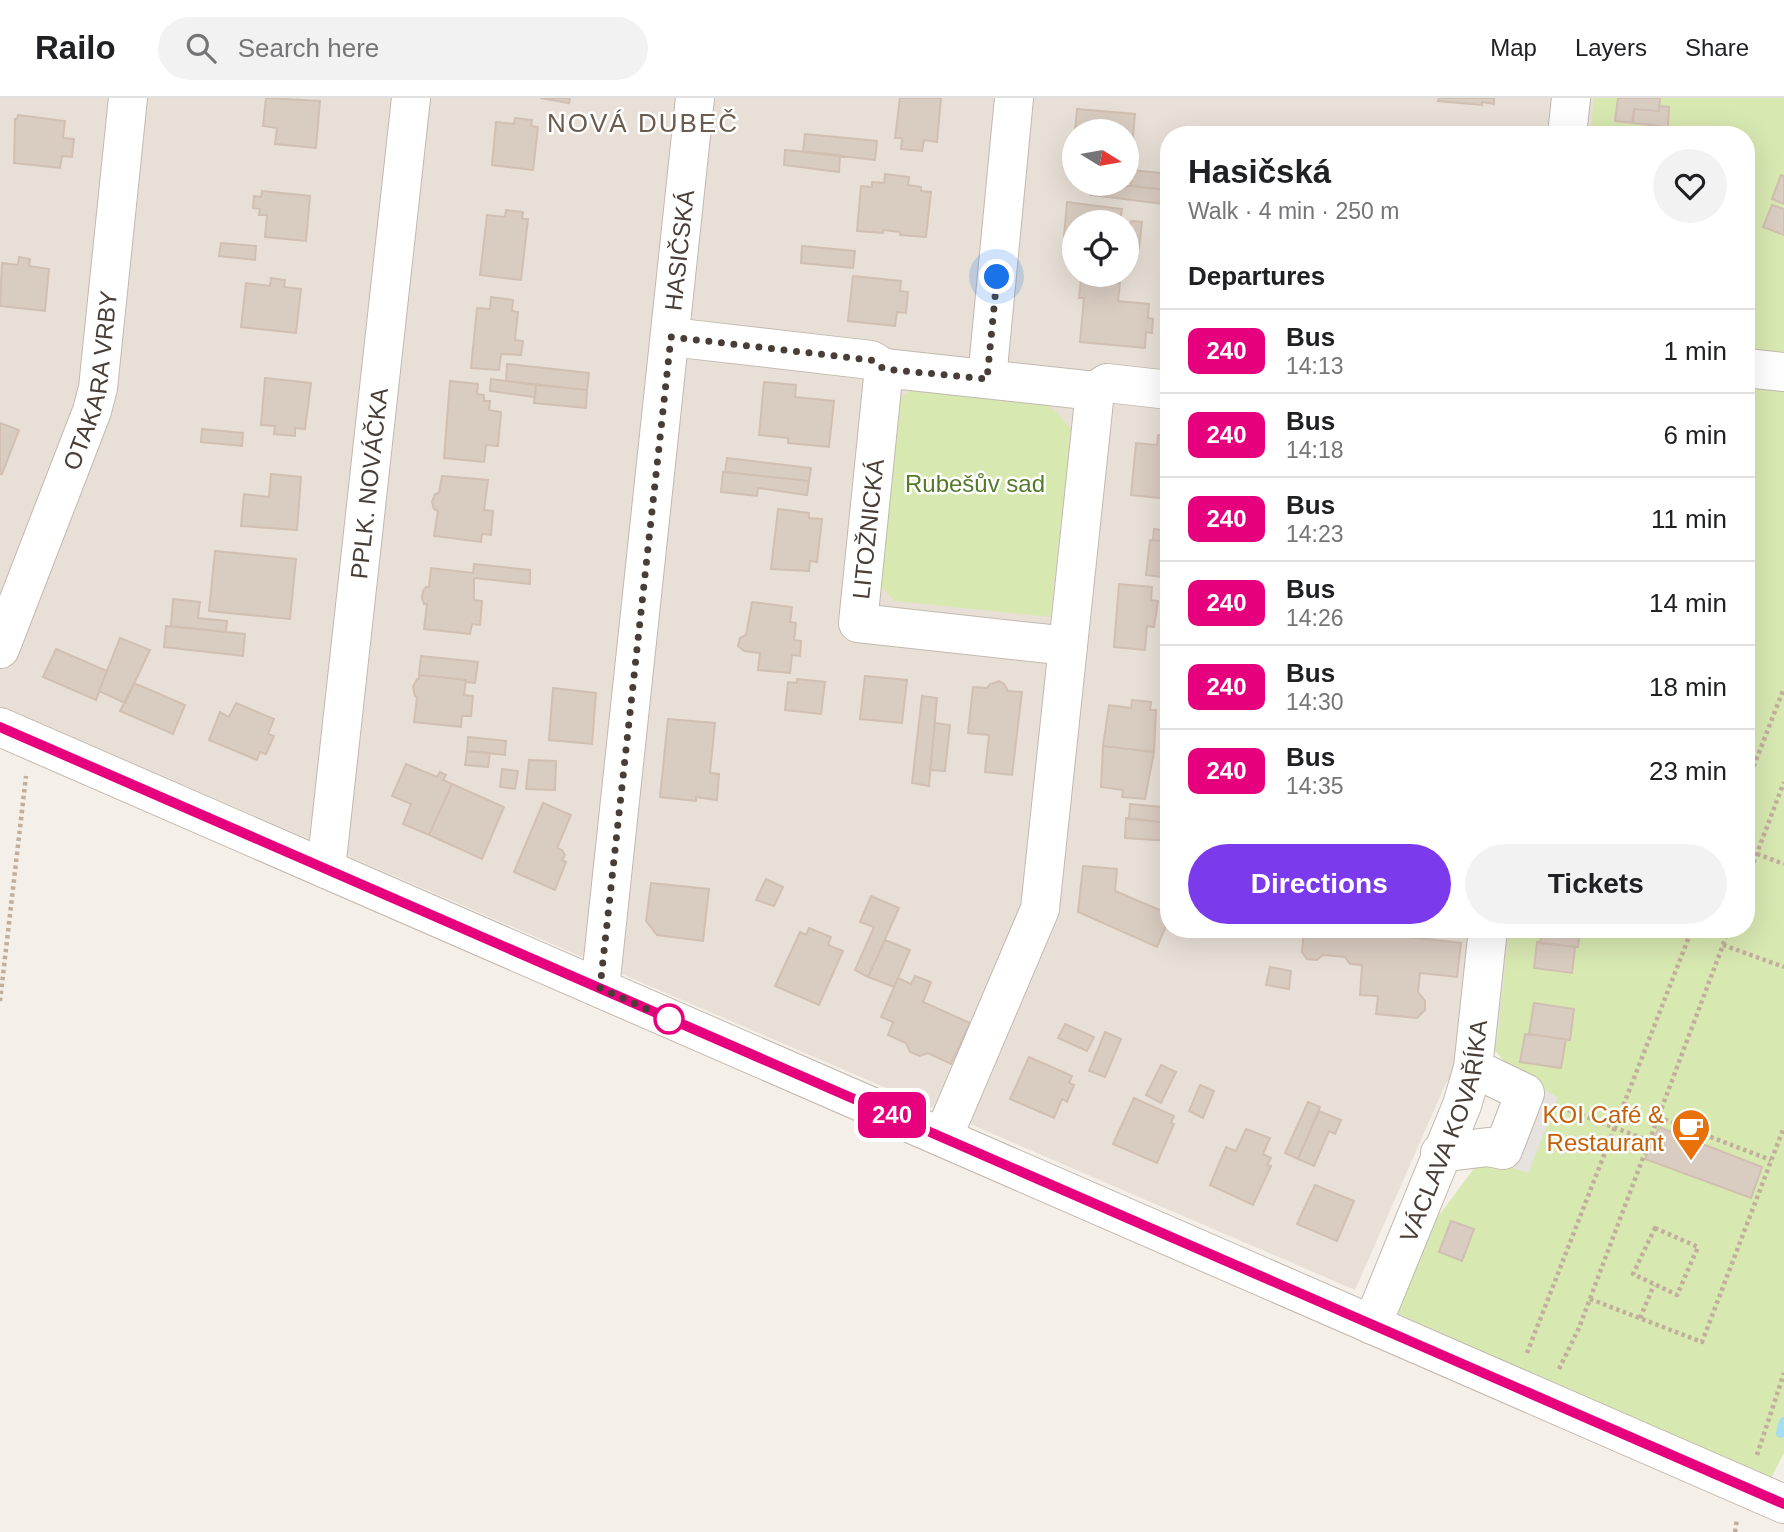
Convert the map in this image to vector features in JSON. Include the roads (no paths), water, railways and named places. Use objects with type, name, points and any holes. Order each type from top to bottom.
[{"type":"street","name":"OTAKARA VRBY","points":[[0,649],[92,411],[98,388],[128,98]]},
{"type":"street","name":"PPLK. NOVÁČKA","points":[[326,869],[411,98]]},
{"type":"street","name":"HASIČSKÁ","points":[[600,988],[695,98]]},
{"type":"street","points":[[987,379],[1014,98]]},
{"type":"street","points":[[1568,126],[1571,98]]},
{"type":"street","points":[[671,337],[871,360],[884,369],[1094,391],[1107,383],[1160,389]]},
{"type":"street","name":"LITOŽNICKÁ","points":[[884,369],[858,623],[1068,646]]},
{"type":"street","points":[[1755,369],[1784,372]]},
{"type":"street","points":[[943,1137],[1040,909],[1094,391]]},
{"type":"street","points":[[10,732],[1784,1504]]},
{"type":"street","name":"VÁCLAVA KOVAŘÍKA","points":[[1372,1325],[1440,1153],[1462,1105],[1472,1068],[1487,938]]},
{"type":"street","points":[[1440,1153],[1488,1147],[1503,1150],[1525,1093],[1472,1068]]},
{"type":"waterway","points":[[1781,1433],[1784,1422]]},
{"type":"place","name":"KOI Café & Restaurant","points":[[1691,1162]]},
{"type":"district","name":"NOVÁ DUBEČ","points":[[643,123]]},
{"type":"park label","name":"Rubešův sad","points":[[975,483]]}]
